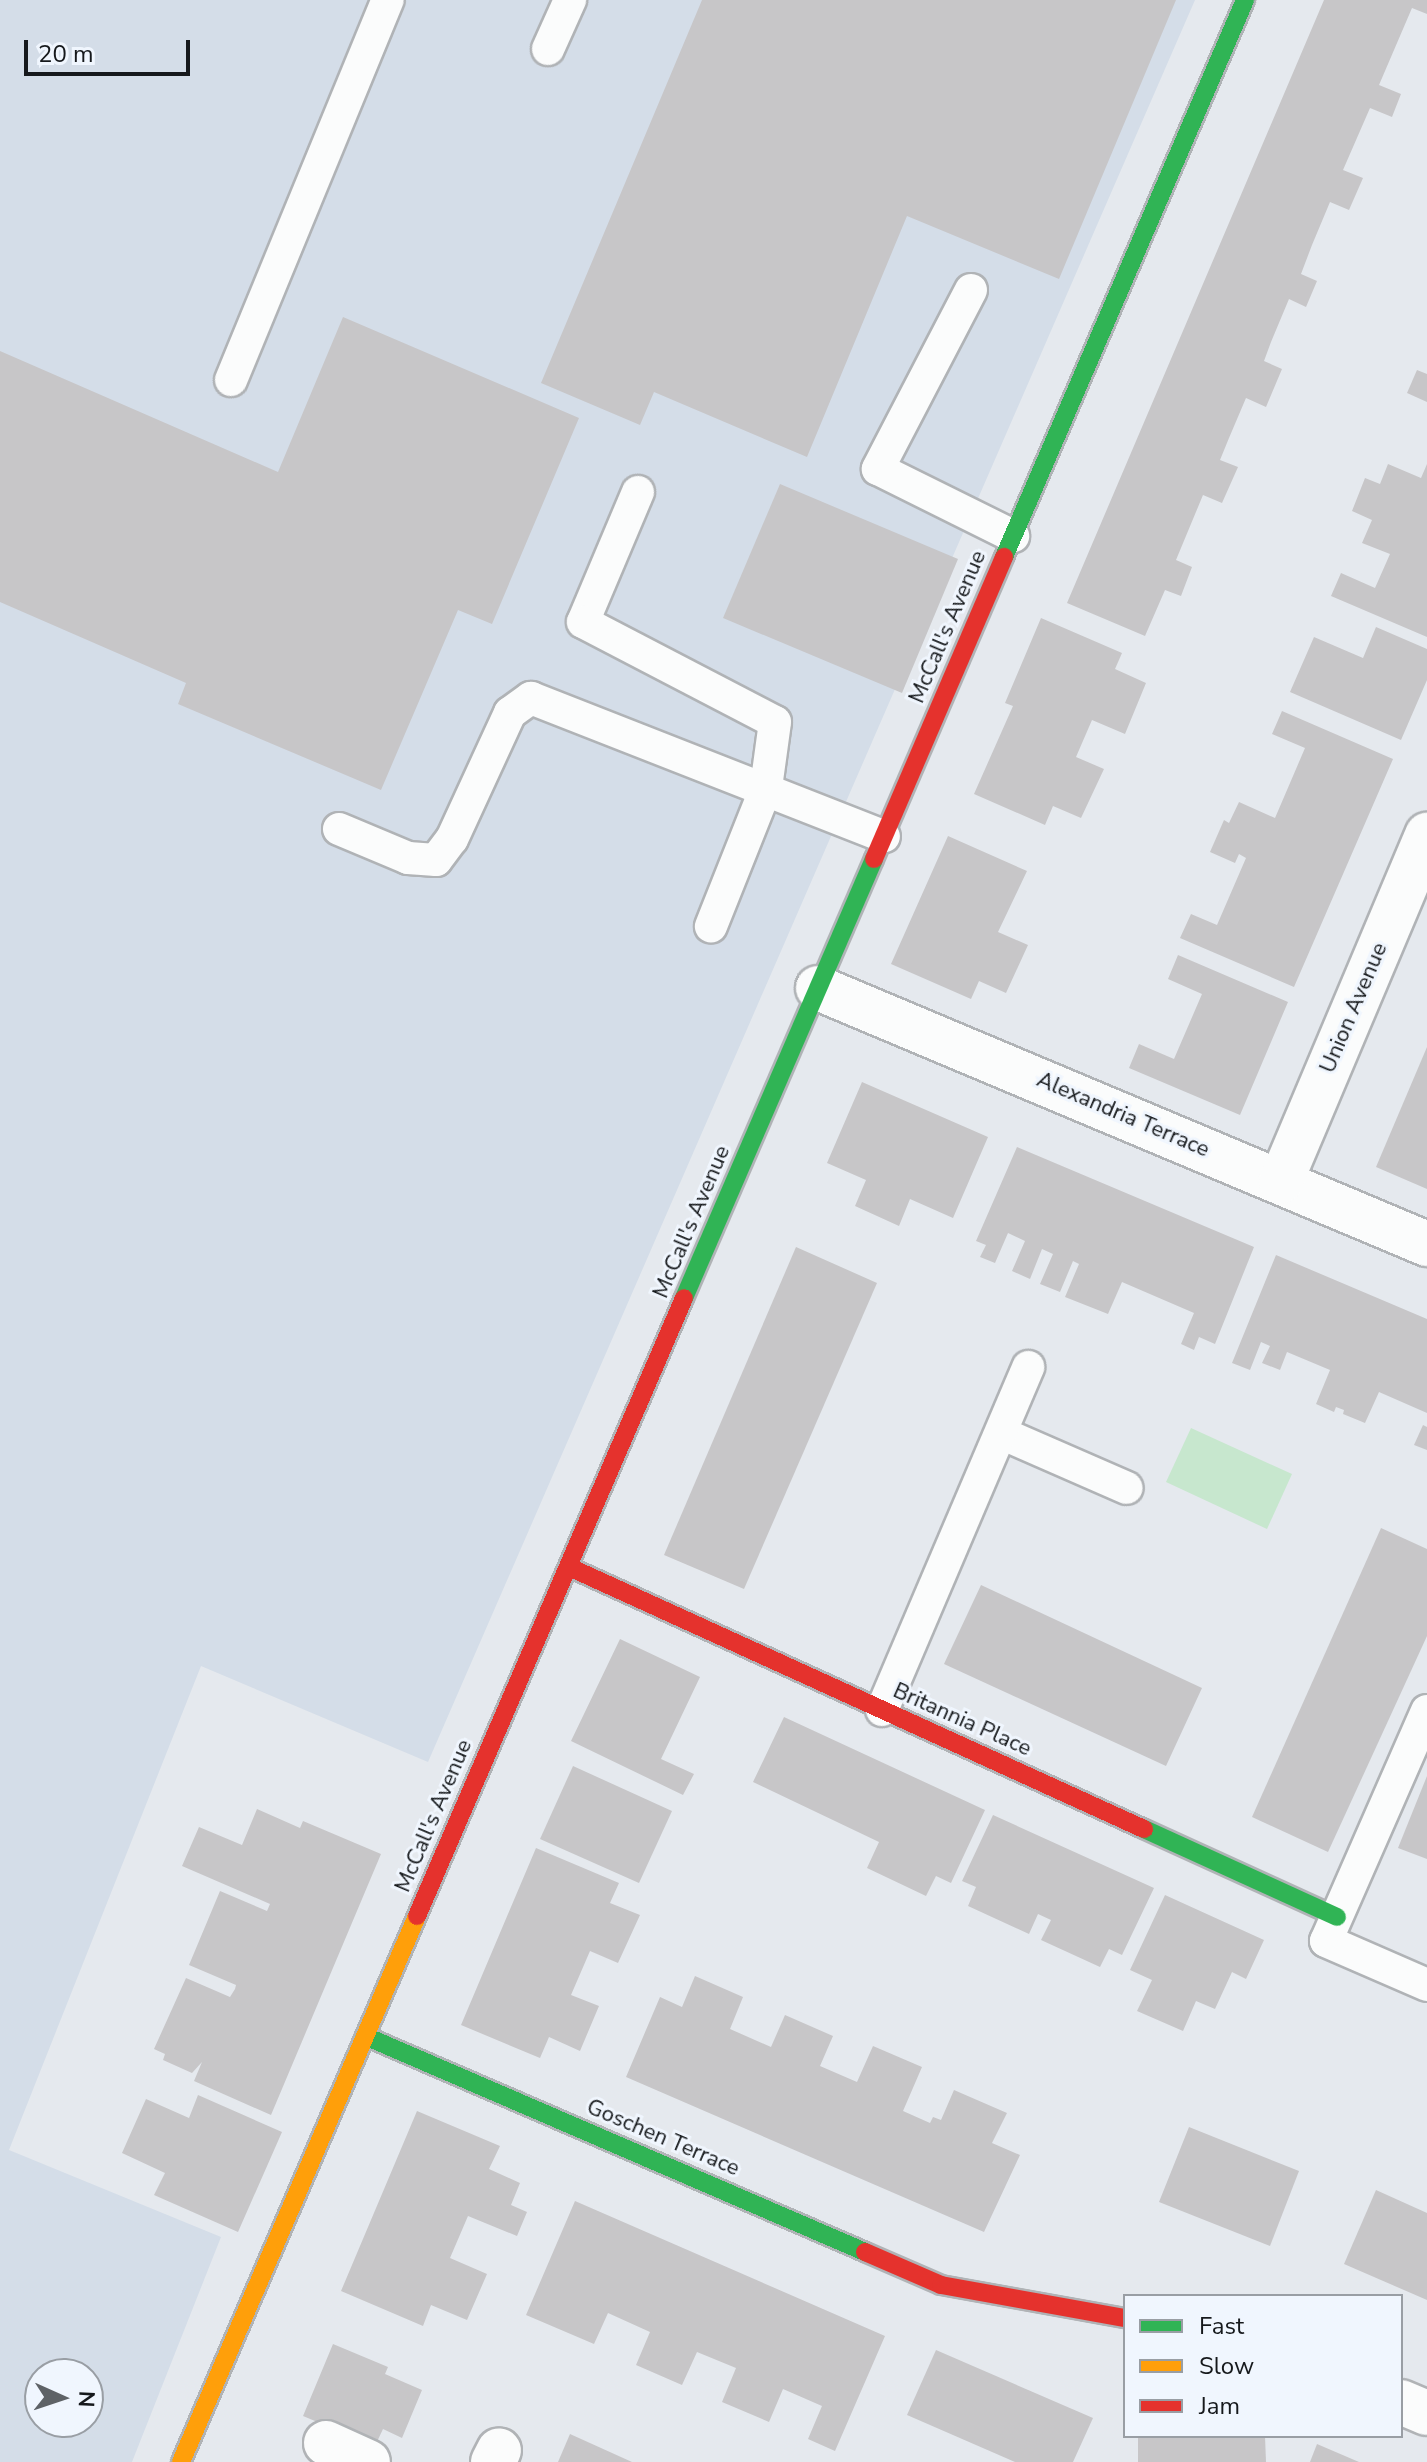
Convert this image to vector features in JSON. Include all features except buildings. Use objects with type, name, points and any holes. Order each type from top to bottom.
[{"type":"street","name":"McCall's Avenue","points":[[181,2462],[1245,0]]},
{"type":"street","name":"Union Avenue","points":[[1281,1181],[1427,835]]},
{"type":"street","name":"Alexandria Terrace","points":[[818,988],[1427,1244]]},
{"type":"street","name":"Britannia Place","points":[[569,1567],[1337,1917]]},
{"type":"street","name":"Goschen Terrace","points":[[365,2036],[941,2285],[1123,2318]]},
{"type":"street","points":[[1403,2403],[1427,2413]]},
{"type":"street","points":[[326,2443],[368,2462]]},
{"type":"lane","points":[[231,380],[388,0]]},
{"type":"lane","points":[[548,49],[570,0]]},
{"type":"lane","points":[[971,290],[878,469],[1013,536]]},
{"type":"lane","points":[[638,492],[583,622],[775,722],[766,788],[711,926]]},
{"type":"lane","points":[[339,829],[408,858],[436,860],[452,839],[510,713],[531,698],[884,836]]},
{"type":"lane","points":[[882,1710],[1028,1367]]},
{"type":"lane","points":[[1001,1433],[1127,1488]]},
{"type":"lane","points":[[1427,1711],[1326,1941],[1427,1985]]},
{"type":"shaded area","points":[[0,0],[1195,0],[428,1762],[201,1666],[9,2150],[221,2237],[132,2462],[0,2462]]},
{"type":"green space","points":[[1191,1428],[1292,1474],[1267,1529],[1166,1482]]},
{"type":"traffic: fast","points":[[1004,557],[1245,0]]},
{"type":"traffic: fast","points":[[684,1298],[874,859]]},
{"type":"traffic: fast","points":[[1144,1829],[1337,1917]]},
{"type":"traffic: fast","points":[[365,2036],[865,2252]]},
{"type":"traffic: slow","points":[[181,2462],[417,1916]]},
{"type":"traffic: jam","points":[[874,859],[1004,557]]},
{"type":"traffic: jam","points":[[417,1916],[684,1298]]},
{"type":"traffic: jam","points":[[569,1567],[1144,1829]]},
{"type":"traffic: jam","points":[[865,2252],[941,2285],[1123,2318]]}]
